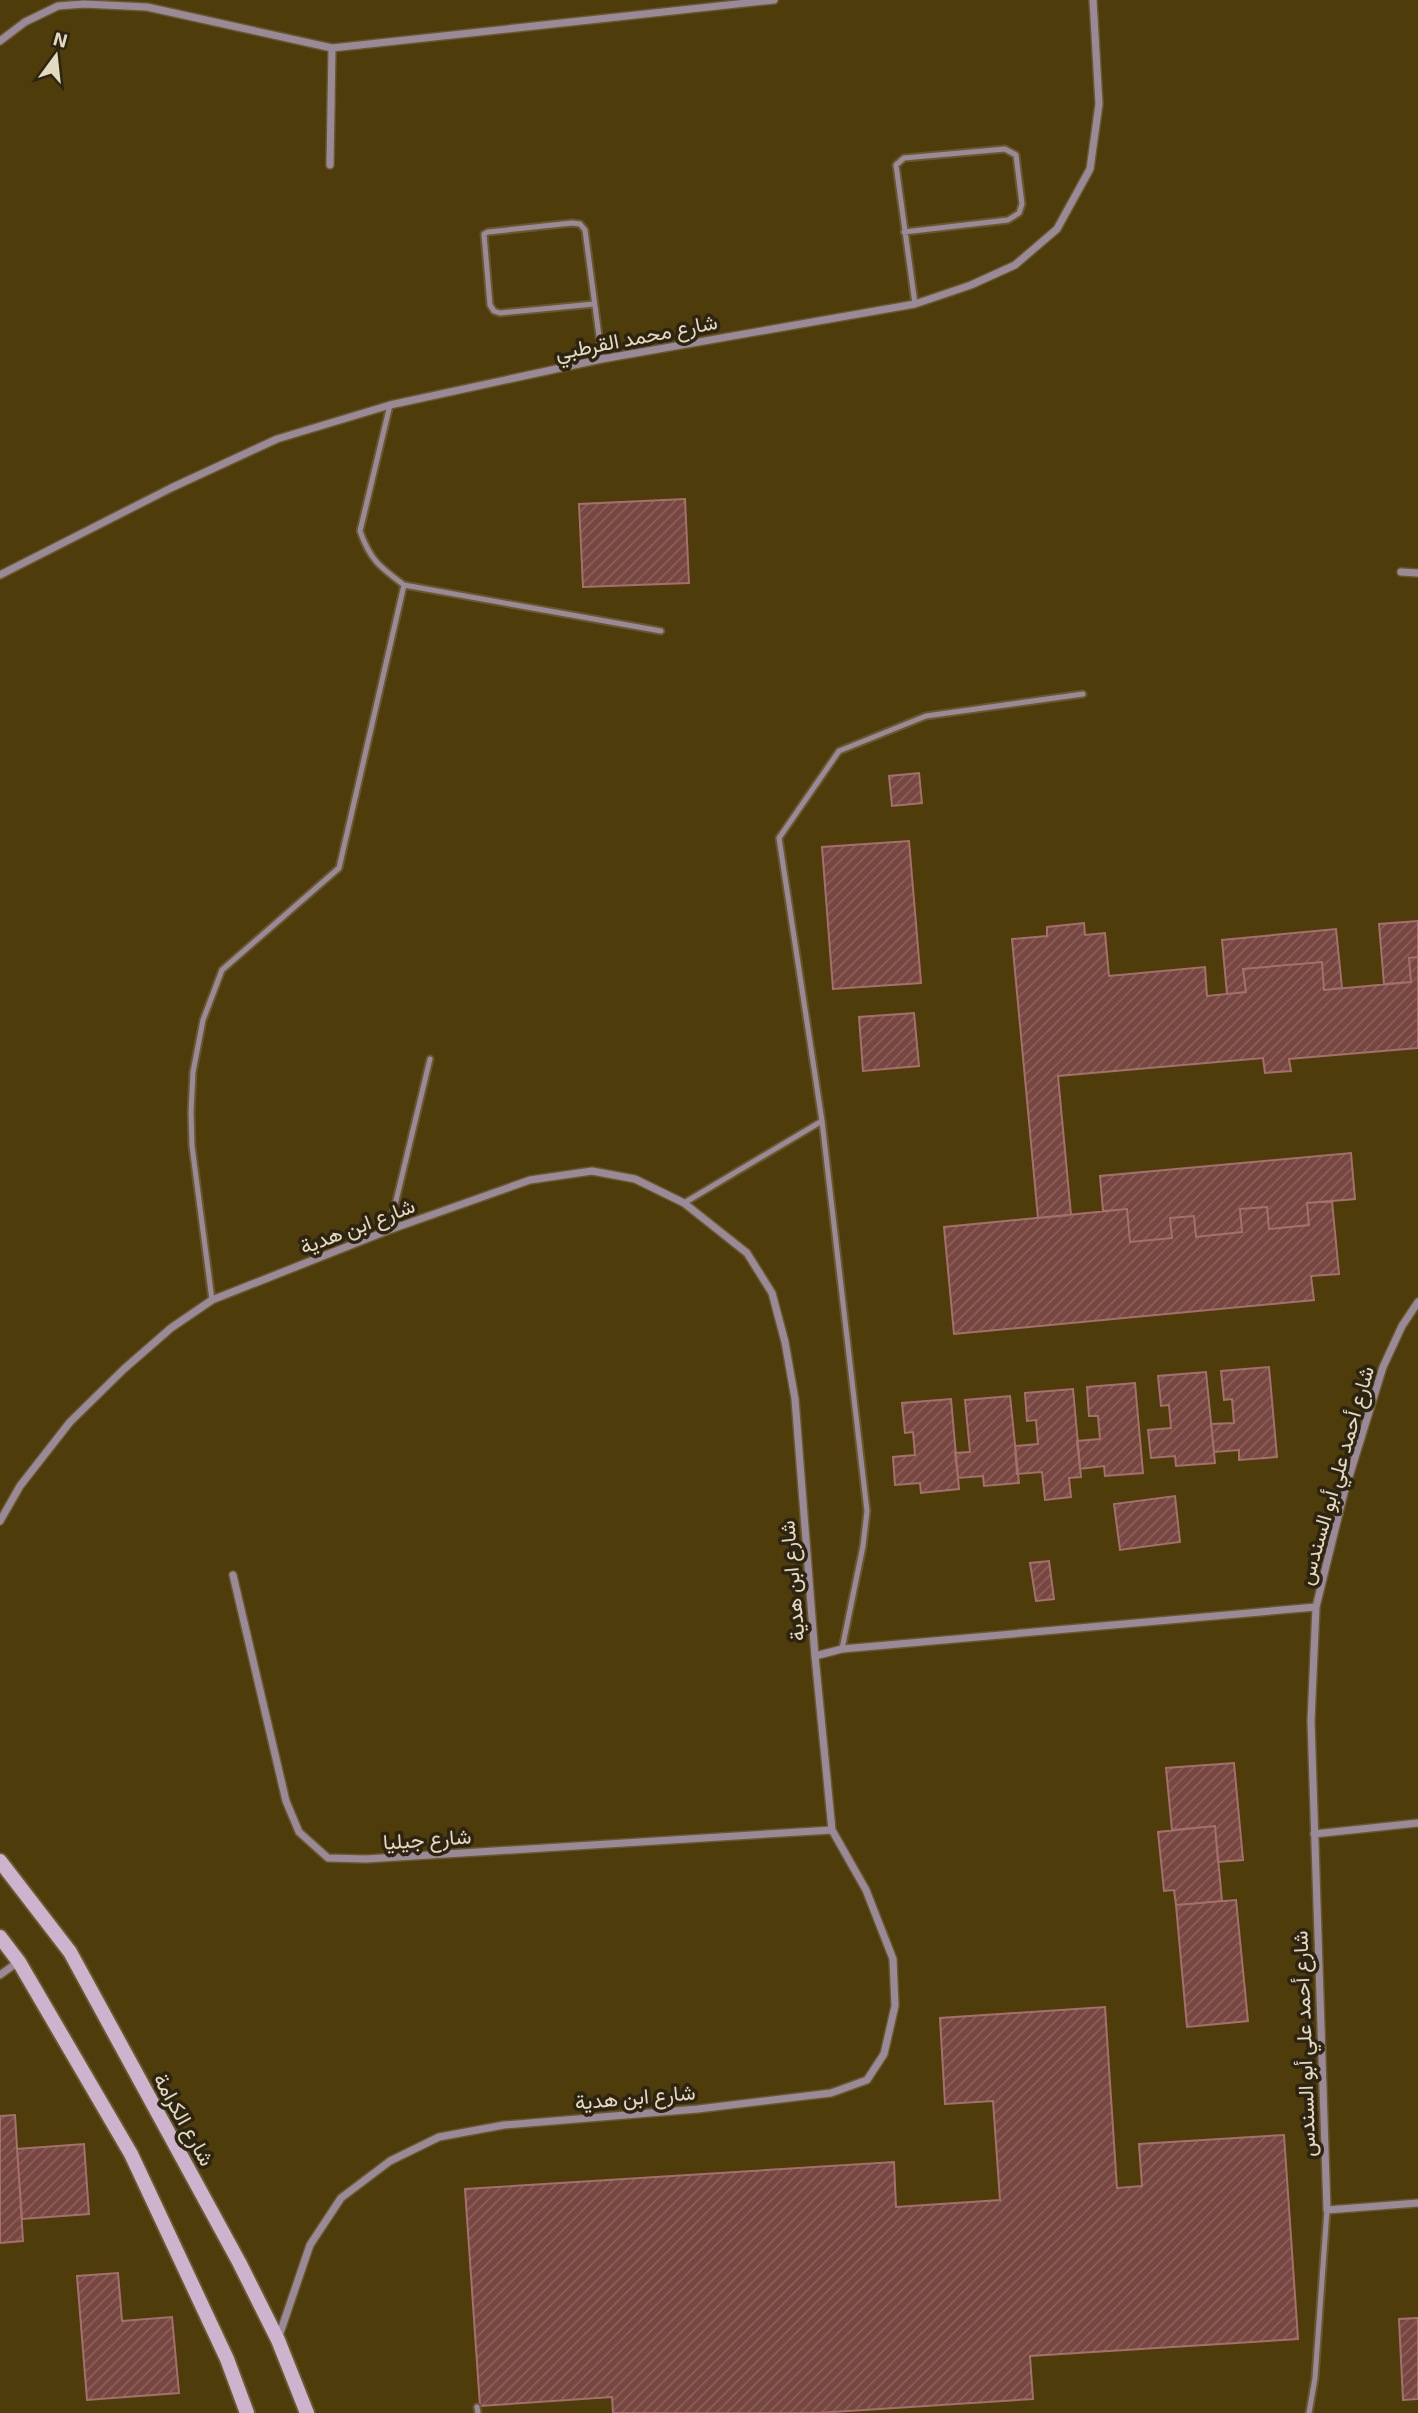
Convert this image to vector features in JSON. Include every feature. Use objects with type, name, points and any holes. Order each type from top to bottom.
[{"type":"street","points":[[0,41],[25,22],[58,6],[84,4],[147,7],[332,48],[774,0]]},
{"type":"street","name":"شارع محمد القرطبي","points":[[0,575],[170,488],[277,439],[390,404],[601,359],[915,304],[971,285],[1015,265],[1057,229],[1090,169],[1099,104],[1093,0]]},
{"type":"street","points":[[330,165],[332,48]]},
{"type":"street","points":[[1401,572],[1418,573]]},
{"type":"street","name":"شارع ابن هدية","points":[[0,1521],[20,1486],[70,1422],[124,1369],[172,1328],[212,1300],[389,1230],[530,1180],[592,1171],[635,1179],[684,1203],[747,1253],[772,1293],[785,1342],[795,1399],[832,1830],[866,1890],[893,1959],[895,2006],[884,2054],[867,2080],[831,2093],[698,2109],[504,2125],[439,2137],[390,2161],[341,2198],[310,2245],[278,2340]]},
{"type":"street","name":"شارع أحمد علي أبو السندس","points":[[1327,2210],[1311,1721],[1315,1607],[1344,1493],[1383,1367],[1402,1326],[1418,1302]]},
{"type":"street","name":"شارع جيليا","points":[[233,1574],[286,1801],[299,1832],[328,1858],[366,1859],[832,1830]]},
{"type":"street","points":[[815,1656],[842,1649],[1315,1607]]},
{"type":"street","points":[[1314,1834],[1418,1823]]},
{"type":"street","name":"شارع الكرامة","points":[[0,1861],[71,1952],[239,2262],[278,2340],[307,2413]]},
{"type":"street","points":[[0,1937],[19,1962],[131,2154],[227,2359],[247,2413]]},
{"type":"street","points":[[0,1975],[19,1962]]},
{"type":"street","points":[[1327,2210],[1418,2203]]},
{"type":"lane","points":[[904,232],[1008,220],[1019,213],[1022,204],[1016,155],[1005,149],[904,158],[896,165],[904,232],[915,304]]},
{"type":"lane","points":[[594,304],[500,313],[494,311],[490,306],[484,234],[580,224],[585,230],[601,359]]},
{"type":"lane","points":[[390,404],[360,531],[367,550],[377,565],[404,584],[661,631]]},
{"type":"lane","points":[[212,1300],[192,1146],[193,1072],[203,1020],[222,970],[339,868],[404,584]]},
{"type":"lane","points":[[842,1649],[863,1546],[867,1511],[822,1121],[779,838],[839,751],[926,716],[1083,694]]},
{"type":"lane","points":[[389,1230],[430,1059]]},
{"type":"lane","points":[[684,1203],[822,1121]]},
{"type":"lane","name":"شارع أحمد علي أبو السندس","points":[[1309,2413],[1315,2378],[1327,2210]]},
{"type":"building","points":[[685,499],[689,583],[583,587],[579,504]]},
{"type":"building","points":[[919,773],[922,803],[892,806],[889,776]]},
{"type":"building","points":[[909,841],[921,983],[833,989],[822,847]]},
{"type":"building","points":[[1418,921],[1418,957],[1409,958],[1411,982],[1384,984],[1379,924]]},
{"type":"building","points":[[1084,923],[1085,935],[1105,933],[1109,976],[1205,967],[1207,996],[1246,992],[1243,969],[1322,962],[1324,990],[1411,982],[1409,958],[1418,957],[1418,1048],[1289,1059],[1291,1071],[1265,1073],[1263,1058],[1058,1076],[1071,1215],[1038,1218],[1012,939],[1047,936],[1047,927]]},
{"type":"building","points":[[1336,929],[1342,988],[1324,990],[1322,962],[1243,969],[1246,992],[1227,994],[1222,940]]},
{"type":"building","points":[[914,1013],[919,1066],[863,1071],[859,1017]]},
{"type":"building","points":[[1351,1153],[1355,1199],[1307,1203],[1309,1225],[1269,1229],[1267,1207],[1240,1209],[1242,1232],[1196,1237],[1194,1216],[1170,1218],[1172,1238],[1130,1242],[1127,1209],[1103,1211],[1100,1176]]},
{"type":"building","points":[[1332,1201],[1339,1274],[1311,1276],[1314,1300],[954,1334],[944,1227],[1127,1209],[1130,1242],[1172,1238],[1170,1218],[1194,1216],[1196,1237],[1242,1232],[1240,1209],[1267,1207],[1269,1229],[1309,1225],[1307,1203]]},
{"type":"building","points":[[1269,1367],[1277,1457],[1239,1460],[1239,1450],[1214,1452],[1211,1424],[1234,1423],[1232,1399],[1224,1400],[1221,1371]]},
{"type":"building","points":[[1206,1372],[1215,1463],[1176,1466],[1175,1456],[1151,1458],[1148,1430],[1171,1428],[1169,1405],[1161,1406],[1158,1376]]},
{"type":"building","points":[[1135,1383],[1143,1473],[1105,1476],[1104,1466],[1080,1469],[1077,1441],[1100,1439],[1098,1416],[1089,1416],[1087,1387]]},
{"type":"building","points":[[1073,1389],[1081,1477],[1069,1478],[1071,1497],[1045,1500],[1042,1472],[1017,1474],[1015,1446],[1038,1444],[1036,1420],[1027,1421],[1025,1393]]},
{"type":"building","points":[[1010,1396],[1019,1483],[984,1486],[983,1476],[958,1478],[955,1453],[970,1452],[965,1400]]},
{"type":"building","points":[[951,1399],[959,1489],[921,1493],[920,1483],[895,1485],[893,1457],[915,1455],[913,1432],[905,1433],[902,1403]]},
{"type":"building","points":[[1175,1496],[1180,1542],[1120,1550],[1114,1504]]},
{"type":"building","points":[[1049,1561],[1054,1599],[1036,1601],[1030,1563]]},
{"type":"building","points":[[1234,1763],[1243,1860],[1218,1862],[1215,1826],[1172,1830],[1166,1768]]},
{"type":"building","points":[[1215,1826],[1222,1901],[1176,1905],[1174,1890],[1164,1891],[1158,1832]]},
{"type":"building","points":[[1236,1900],[1248,2021],[1187,2027],[1176,1905]]},
{"type":"building","points":[[1105,2007],[1117,2188],[1142,2186],[1139,2144],[1284,2135],[1298,2339],[1030,2356],[1033,2399],[818,2413],[613,2413],[612,2397],[480,2406],[465,2189],[894,2162],[896,2207],[1000,2200],[993,2101],[945,2104],[940,2018]]},
{"type":"building","points":[[15,2115],[23,2241],[0,2243],[0,2116]]},
{"type":"building","points":[[84,2144],[89,2214],[22,2219],[17,2149]]},
{"type":"building","points":[[118,2273],[122,2321],[172,2317],[179,2393],[87,2400],[77,2276]]},
{"type":"building","points":[[1418,2318],[1418,2399],[1403,2400],[1399,2319]]}]
